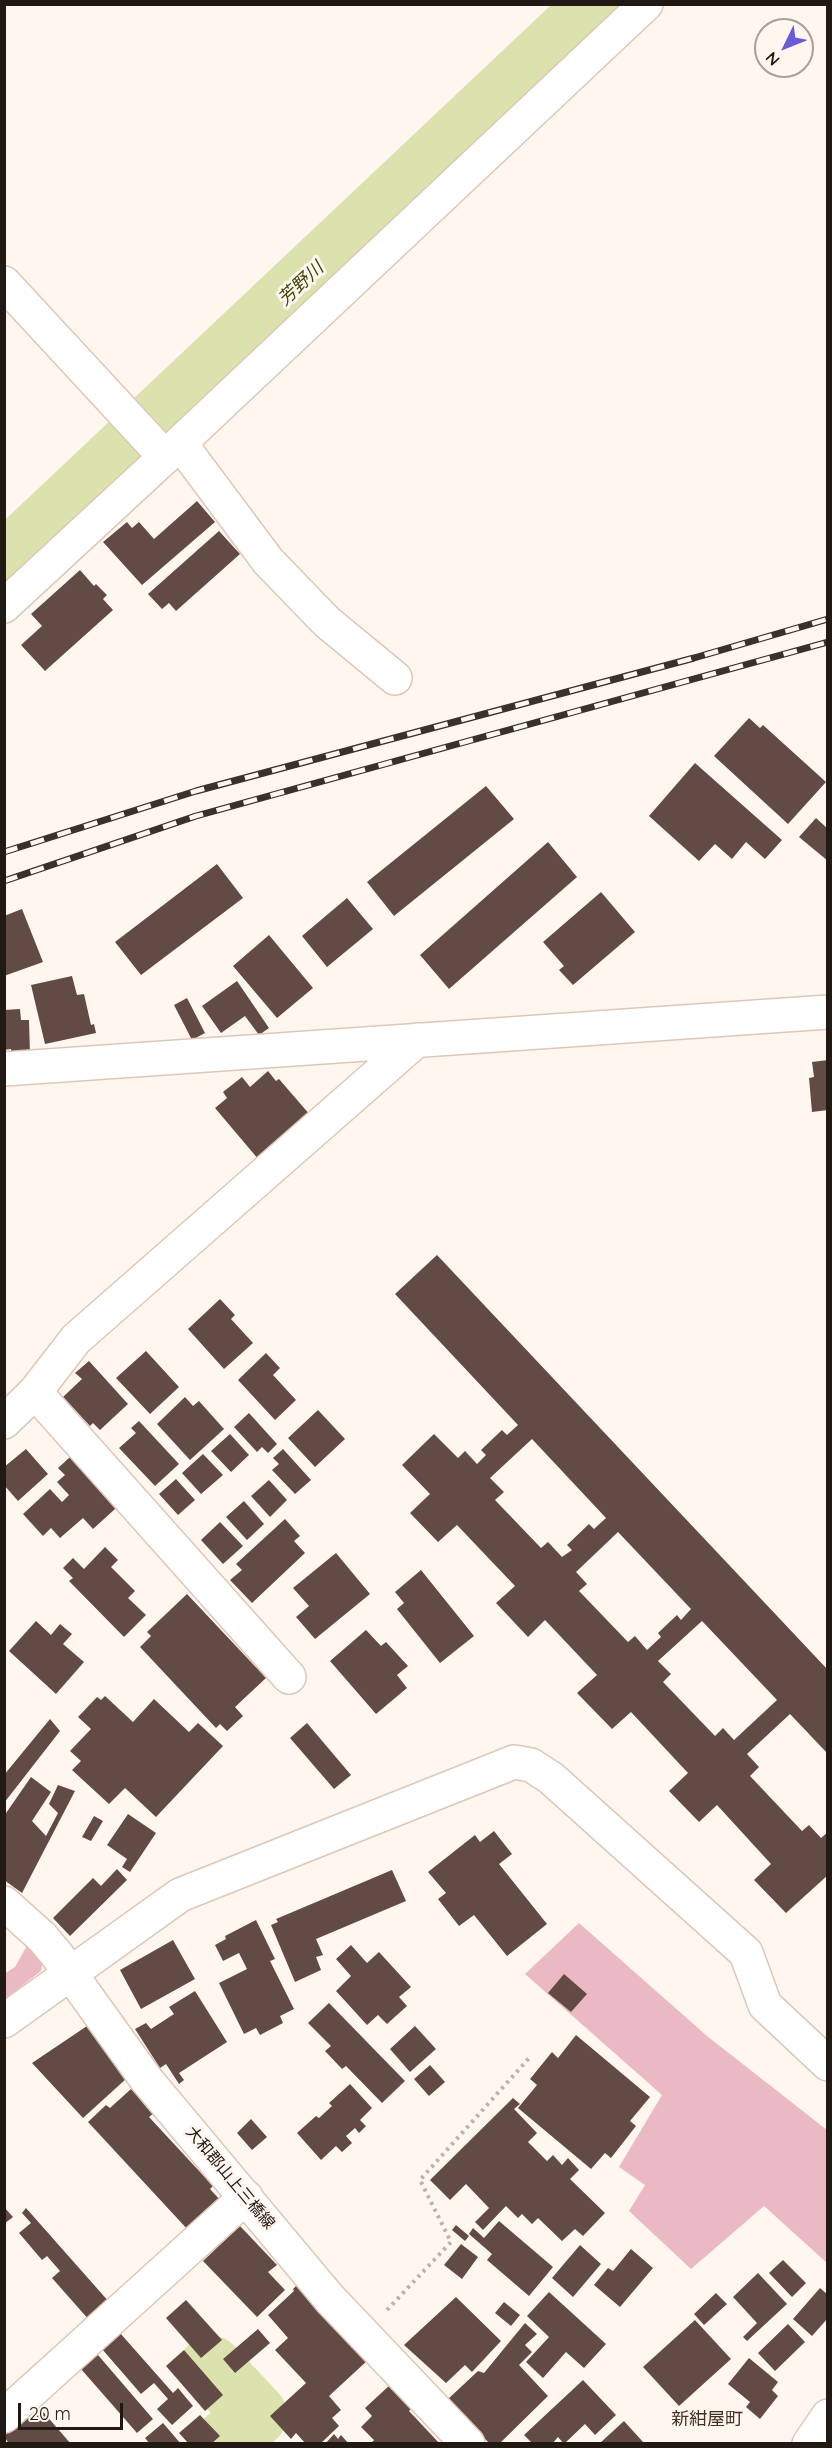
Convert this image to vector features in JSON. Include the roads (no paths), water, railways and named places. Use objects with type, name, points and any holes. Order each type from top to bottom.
[{"type":"street","points":[[4,606],[646,4]]},
{"type":"street","points":[[4,283],[130,420],[172,450],[268,561],[327,622],[395,678]]},
{"type":"street","points":[[4,1069],[828,1012]]},
{"type":"street","points":[[4,1422],[35,1392],[76,1340],[417,1040]]},
{"type":"street","points":[[35,1392],[289,1677]]},
{"type":"street","points":[[4,2021],[180,1895],[514,1762],[531,1765],[551,1778],[746,1953],[765,2005],[828,2064]]},
{"type":"street","name":"大和郡山上三橋線","points":[[4,1903],[42,1937],[146,2079],[330,2299],[468,2444]]},
{"type":"street","points":[[4,2416],[246,2197]]},
{"type":"street","points":[[809,2444],[828,2416]]},
{"type":"waterway","name":"芳野川","points":[[4,564],[598,4]]},
{"type":"waterway","points":[[211,2367],[256,2415],[223,2444]]},
{"type":"railway","points":[[4,852],[196,791],[694,658],[828,619]]},
{"type":"railway","points":[[4,881],[196,816],[828,642]]},
{"type":"district","name":"新紺屋町","points":[[707,2420]]}]
